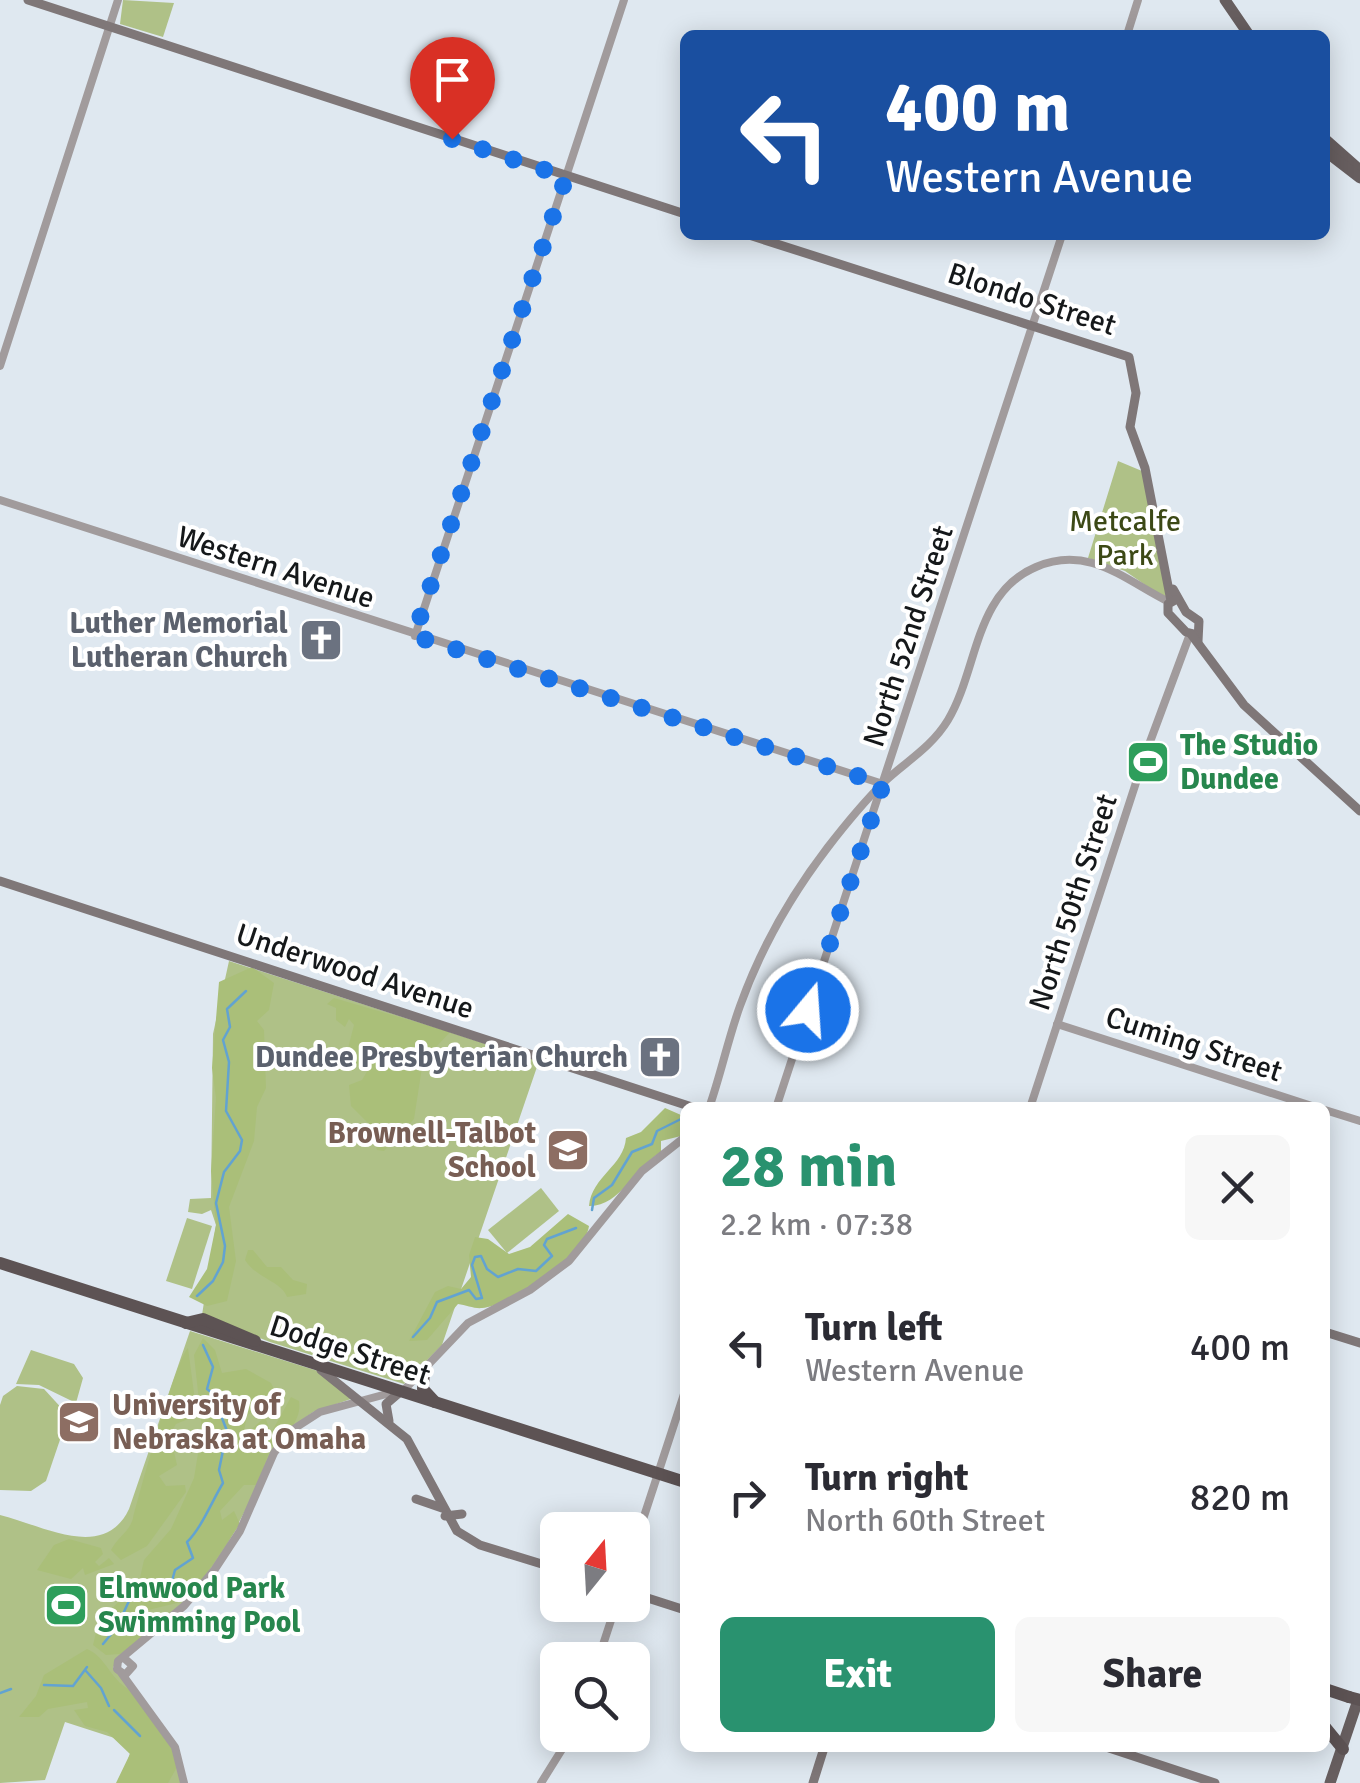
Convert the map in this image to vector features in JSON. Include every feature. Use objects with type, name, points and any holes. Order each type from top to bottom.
[{"type":"highway","name":"Dodge Street","points":[[0,1263],[186,1324],[196,1318],[208,1321],[274,1352],[680,1481]]},
{"type":"highway","points":[[424,1369],[422,1388],[437,1404]]},
{"type":"highway","points":[[1330,1691],[1355,1701]]},
{"type":"highway","points":[[1330,1731],[1335,1735],[1348,1732]]},
{"type":"highway","points":[[1330,1735],[1341,1754]]},
{"type":"main road","points":[[28,0],[680,212]]},
{"type":"main road","points":[[1226,0],[1249,30]]},
{"type":"main road","points":[[1234,0],[1250,30]]},
{"type":"main road","points":[[1330,143],[1360,170]]},
{"type":"main road","points":[[1330,155],[1360,178]]},
{"type":"main road","name":"Blondo Street","points":[[765,240],[1129,356],[1136,393],[1130,427],[1145,468],[1172,603]]},
{"type":"main road","points":[[1172,603],[1199,621],[1190,632]]},
{"type":"main road","points":[[1172,603],[1205,656],[1249,710],[1339,786],[1360,810]]},
{"type":"main road","name":"Underwood Avenue","points":[[0,881],[680,1103]]},
{"type":"main road","points":[[1330,1334],[1360,1343]]},
{"type":"main road","points":[[310,1363],[390,1423],[416,1452],[443,1512]]},
{"type":"main road","points":[[346,1375],[365,1403]]},
{"type":"main road","points":[[390,1423],[385,1408],[400,1392]]},
{"type":"main road","points":[[416,1499],[443,1512],[473,1542],[540,1563]]},
{"type":"main road","points":[[443,1512],[462,1514]]},
{"type":"main road","points":[[650,1599],[680,1608]]},
{"type":"main road","points":[[1333,1783],[1355,1701]]},
{"type":"main road","points":[[813,1783],[823,1752]]},
{"type":"main road","points":[[1122,1752],[1214,1783]]},
{"type":"main road","points":[[1134,1756],[1204,1783]]},
{"type":"street","points":[[0,366],[118,0]]},
{"type":"street","points":[[414,636],[624,0]]},
{"type":"street","points":[[1129,30],[1138,0]]},
{"type":"street","name":"North 52nd Street","points":[[778,1102],[1060,240]]},
{"type":"street","name":"Western Avenue","points":[[0,500],[883,784]]},
{"type":"street","points":[[711,1102],[737,1014],[766,945],[827,848],[883,784],[920,754],[946,724],[987,617],[1022,574],[1050,562],[1088,562],[1121,572],[1172,603]]},
{"type":"street","name":"North 50th Street","points":[[1032,1102],[1190,632]]},
{"type":"street","name":"Cuming Street","points":[[1057,1024],[1300,1102]]},
{"type":"street","name":"Cuming Street","points":[[1330,1112],[1360,1121]]},
{"type":"street","points":[[122,1674],[146,1640],[184,1606],[224,1556],[289,1432],[320,1412],[400,1392],[478,1316],[530,1290],[569,1261],[642,1171],[680,1141]]},
{"type":"street","points":[[645,1512],[680,1406]]},
{"type":"street","points":[[129,1664],[116,1666],[175,1747],[184,1783]]},
{"type":"street","points":[[129,1664],[141,1698]]},
{"type":"street","points":[[541,1783],[561,1752]]},
{"type":"green space","points":[[123,0],[174,3],[163,37],[120,24]]},
{"type":"green space","name":"Metcalfe Park","points":[[1118,461],[1142,471],[1167,600],[1125,571],[1088,558]]},
{"type":"green space","points":[[229,961],[539,1061],[442,1345],[404,1384],[270,1342],[202,1315],[216,1225],[211,1210],[202,1214],[188,1212],[190,1199],[211,1198],[213,1034]]},
{"type":"green space","points":[[252,967],[274,983],[269,1010],[257,1021],[264,1030],[266,1088],[257,1107],[254,1141],[229,1207],[236,1261],[227,1301],[207,1306],[189,1297],[207,1269],[216,1225],[211,1171],[216,1098],[212,1068],[219,982]]},
{"type":"green space","points":[[334,998],[450,1032],[423,1061],[414,1119],[384,1151],[377,1150],[368,1123],[351,1106],[349,1085],[362,1080],[372,1063],[366,1058],[353,1071],[343,1068],[354,1025],[349,1019],[345,1027],[336,1020],[336,1008],[327,1004]]},
{"type":"green space","points":[[665,1108],[680,1115],[680,1136],[661,1141],[661,1152],[618,1193],[600,1205],[589,1206],[596,1187],[620,1156],[626,1138],[641,1132]]},
{"type":"green space","points":[[541,1188],[559,1211],[507,1253],[488,1230]]},
{"type":"green space","points":[[568,1214],[589,1226],[575,1251],[545,1278],[495,1305],[479,1308],[458,1304],[427,1340],[409,1341],[435,1292],[448,1286],[461,1289],[471,1277],[469,1255],[475,1237],[488,1239],[509,1254],[530,1247]]},
{"type":"green space","points":[[187,1218],[212,1226],[192,1289],[166,1281]]},
{"type":"green space","points":[[248,1250],[253,1250],[267,1267],[281,1267],[293,1280],[307,1284],[306,1294],[287,1297],[245,1260]]},
{"type":"green space","points":[[190,1331],[321,1372],[351,1399],[313,1412],[288,1430],[221,1556],[181,1605],[113,1667],[172,1745],[181,1783],[136,1783],[123,1775],[133,1744],[65,1722],[45,1780],[0,1783],[0,1515],[71,1536],[104,1534],[118,1525],[129,1509]]},
{"type":"green space","points":[[203,1338],[215,1350],[222,1373],[246,1369],[271,1383],[276,1393],[285,1392],[281,1401],[247,1415],[243,1437],[265,1417],[271,1433],[291,1397],[299,1401],[298,1414],[289,1431],[273,1442],[257,1485],[244,1485],[220,1511],[222,1520],[234,1511],[240,1524],[203,1579],[177,1603],[148,1610],[149,1633],[120,1654],[106,1655],[93,1645],[98,1624],[140,1578],[144,1560],[171,1529],[194,1478],[202,1429],[194,1355]]},
{"type":"green space","points":[[188,1348],[196,1408],[193,1417],[176,1424],[170,1434],[177,1465],[159,1476],[166,1486],[185,1485],[186,1492],[147,1546],[121,1560],[111,1550],[131,1523],[167,1401]]},
{"type":"green space","points":[[31,1350],[74,1364],[83,1378],[76,1403],[39,1385],[16,1384]]},
{"type":"green space","points":[[17,1386],[44,1389],[66,1413],[46,1481],[31,1491],[0,1490],[0,1405],[3,1396]]},
{"type":"green space","points":[[69,1539],[101,1548],[103,1554],[95,1562],[99,1566],[109,1558],[114,1564],[85,1575],[83,1568],[71,1579],[37,1570],[54,1545]]},
{"type":"green space","points":[[87,1649],[133,1691],[173,1747],[177,1767],[168,1783],[116,1783],[130,1754],[107,1732],[85,1726],[74,1710],[88,1708],[87,1702],[48,1709],[39,1717],[19,1717],[36,1696],[44,1675]]},
{"type":"waterway","points":[[197,1296],[213,1281],[223,1262],[225,1246],[216,1203],[224,1172],[240,1151],[242,1140],[226,1111],[229,1062],[223,1040],[230,1027],[227,1009],[246,991]]},
{"type":"waterway","points":[[592,1210],[594,1198],[612,1185],[632,1152],[652,1144],[657,1131],[680,1120]]},
{"type":"waterway","points":[[413,1337],[430,1318],[437,1302],[469,1290],[476,1299],[482,1298],[472,1265],[475,1257],[481,1256],[487,1269],[498,1277],[518,1269],[536,1271],[552,1256],[544,1245],[547,1239],[576,1228]]},
{"type":"waterway","points":[[203,1345],[213,1367],[207,1389],[222,1401]]},
{"type":"waterway","points":[[103,1644],[117,1627],[134,1590],[169,1592],[175,1570],[193,1558],[187,1542],[223,1483],[219,1470],[227,1431],[222,1418],[225,1397]]},
{"type":"waterway","points":[[44,1685],[73,1686],[87,1667]]},
{"type":"waterway","points":[[86,1671],[101,1688],[109,1706]]},
{"type":"waterway","points":[[0,1693],[11,1689]]},
{"type":"waterway","points":[[114,1710],[140,1736]]},
{"type":"place","name":"Luther Memorial Lutheran Church","points":[[321,640]]},
{"type":"place","name":"The Studio Dundee","points":[[1148,762]]},
{"type":"place","name":"Dundee Presbyterian Church","points":[[660,1057]]},
{"type":"place","name":"Brownell-Talbot School","points":[[568,1150]]},
{"type":"place","name":"University of Nebraska at Omaha","points":[[79,1422]]},
{"type":"place","name":"Elmwood Park Swimming Pool","points":[[66,1605]]},
{"type":"route","points":[[452,139],[566,177],[414,636],[883,784],[808,1010]]}]
